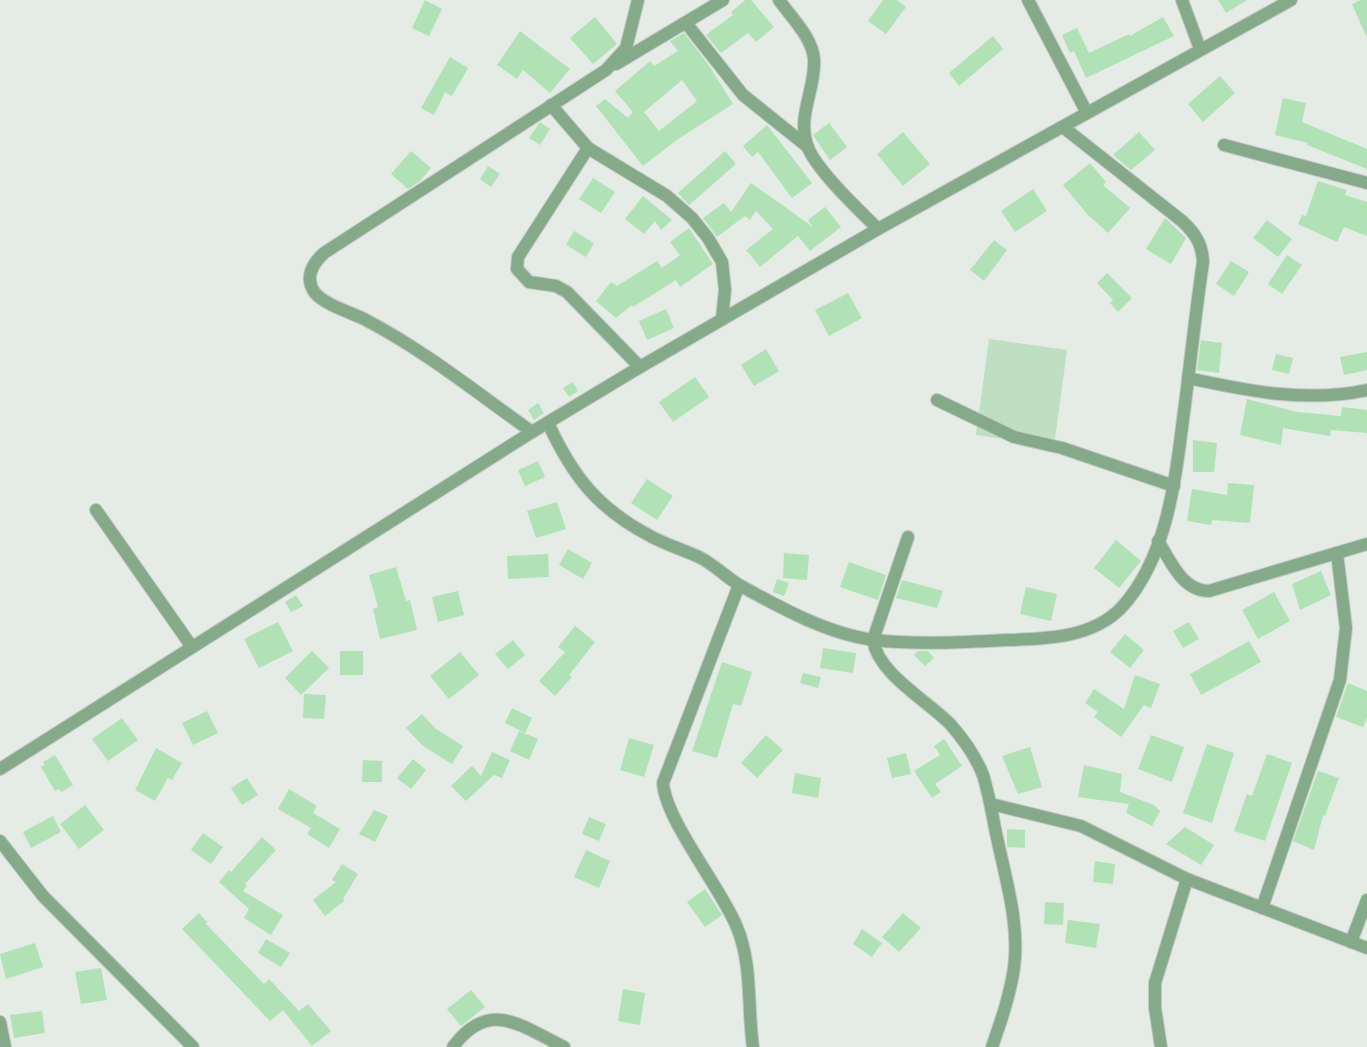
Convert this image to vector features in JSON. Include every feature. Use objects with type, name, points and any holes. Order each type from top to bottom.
[{"type":"street","points":[[606,70],[626,48],[638,0]]},
{"type":"street","points":[[532,432],[426,356],[315,293],[309,278],[314,263],[324,253],[551,105],[723,0]]},
{"type":"street","points":[[779,0],[804,35],[814,58],[804,124],[808,147]]},
{"type":"street","points":[[1028,0],[1088,113]]},
{"type":"street","points":[[1182,0],[1200,49]]},
{"type":"street","points":[[0,769],[532,432],[722,318],[878,228],[1291,0]]},
{"type":"street","points":[[686,23],[743,95],[808,147],[840,190],[878,228]]},
{"type":"street","points":[[551,105],[588,148],[667,196],[692,218],[708,238],[722,262],[725,290],[722,318]]},
{"type":"street","points":[[548,423],[565,461],[600,504],[654,539],[701,558],[739,585],[818,623],[873,640],[958,642],[1049,639],[1071,634],[1101,622],[1120,609],[1134,591],[1158,541],[1174,486],[1203,262],[1202,249],[1197,238],[1182,221],[1063,127]]},
{"type":"street","points":[[1224,145],[1367,183]]},
{"type":"street","points":[[588,148],[519,257],[518,269],[529,282],[556,286],[567,292],[640,367]]},
{"type":"street","points":[[1188,378],[1282,396],[1319,396],[1367,390]]},
{"type":"street","points":[[937,400],[1014,437],[1062,448],[1174,486]]},
{"type":"street","points":[[96,510],[192,647]]},
{"type":"street","points":[[908,537],[873,640],[879,659],[952,726],[974,756],[991,804],[1008,888],[1015,945],[1006,1004],[992,1047]]},
{"type":"street","points":[[1158,541],[1181,579],[1199,591],[1209,591],[1367,544]]},
{"type":"street","points":[[1262,908],[1340,680],[1346,628],[1337,553]]},
{"type":"street","points":[[739,585],[663,783],[664,795],[737,926],[749,975],[753,1047]]},
{"type":"street","points":[[991,804],[1066,821],[1099,832],[1187,879],[1367,948]]},
{"type":"street","points":[[0,841],[43,896],[193,1047]]},
{"type":"street","points":[[1161,1047],[1155,1008],[1155,983],[1187,879]]},
{"type":"street","points":[[1351,942],[1367,900]]},
{"type":"street","points":[[453,1047],[463,1033],[476,1023],[492,1018],[509,1020],[564,1047]]},
{"type":"street","points":[[0,1022],[5,1047]]},
{"type":"green space","points":[[989,339],[1067,350],[1054,446],[976,435]]},
{"type":"building","points":[[425,0],[442,9],[429,36],[412,28]]},
{"type":"building","points":[[745,0],[751,0],[774,27],[756,42],[748,33],[721,53],[706,35],[733,15],[731,12]]},
{"type":"building","points":[[883,0],[897,0],[906,7],[886,34],[868,21]]},
{"type":"building","points":[[1218,0],[1247,0],[1226,13]]},
{"type":"building","points":[[1367,0],[1367,38],[1352,4]]},
{"type":"building","points":[[595,17],[617,44],[593,64],[570,38]]},
{"type":"building","points":[[1163,17],[1174,36],[1086,78],[1074,51],[1070,53],[1062,35],[1077,28],[1089,53],[1129,34],[1130,36]]},
{"type":"building","points":[[520,31],[570,69],[550,93],[523,70],[517,79],[497,65]]},
{"type":"building","points":[[684,33],[708,64],[733,104],[678,139],[643,166],[596,106],[605,99],[628,118],[633,112],[615,91],[650,61],[654,66],[678,51],[670,41]],"holes":[[[682,80],[697,101],[659,131],[644,112]]]},
{"type":"building","points":[[993,36],[1003,49],[959,86],[949,73]]},
{"type":"building","points":[[450,57],[468,68],[452,96],[445,92],[434,115],[421,108]]},
{"type":"building","points":[[1220,76],[1235,93],[1203,122],[1188,104]]},
{"type":"building","points":[[1283,98],[1306,103],[1302,122],[1367,149],[1367,169],[1307,145],[1308,143],[1275,135]]},
{"type":"building","points":[[540,122],[550,129],[540,145],[529,138]]},
{"type":"building","points":[[829,123],[847,147],[830,160],[813,135]]},
{"type":"building","points":[[767,125],[812,183],[792,198],[758,152],[752,157],[743,146]]},
{"type":"building","points":[[903,132],[930,164],[903,186],[877,154]]},
{"type":"building","points":[[1139,132],[1155,150],[1131,170],[1113,155]]},
{"type":"building","points":[[411,151],[431,168],[420,181],[408,189],[391,174]]},
{"type":"building","points":[[725,151],[736,164],[689,205],[678,193]]},
{"type":"building","points":[[1090,163],[1106,182],[1103,185],[1130,208],[1108,233],[1088,215],[1063,185]]},
{"type":"building","points":[[488,166],[500,174],[491,187],[480,179]]},
{"type":"building","points":[[593,178],[615,192],[601,213],[579,199]]},
{"type":"building","points":[[1318,181],[1347,190],[1345,195],[1367,202],[1367,236],[1344,227],[1337,242],[1298,224],[1302,215],[1306,216]]},
{"type":"building","points":[[751,183],[813,227],[808,220],[825,207],[841,227],[810,251],[798,236],[760,267],[746,250],[773,229],[756,211],[750,220],[745,216],[717,237],[703,218],[724,203],[731,212]]},
{"type":"building","points":[[1033,189],[1047,211],[1015,232],[1001,211]]},
{"type":"building","points":[[643,196],[672,220],[661,230],[655,221],[644,234],[625,219]]},
{"type":"building","points":[[1165,218],[1186,238],[1171,264],[1146,249]]},
{"type":"building","points":[[1267,220],[1292,239],[1278,257],[1253,238]]},
{"type":"building","points":[[689,228],[713,264],[680,287],[676,280],[633,307],[632,305],[616,318],[596,301],[611,282],[617,286],[657,261],[662,268],[680,255],[670,242]]},
{"type":"building","points":[[574,231],[594,243],[586,257],[566,245]]},
{"type":"building","points":[[994,240],[1007,250],[984,281],[970,270]]},
{"type":"building","points":[[1287,255],[1302,265],[1282,294],[1268,284]]},
{"type":"building","points":[[1231,261],[1249,272],[1234,296],[1216,284]]},
{"type":"building","points":[[1107,273],[1132,298],[1118,312],[1110,303],[1113,300],[1097,283]]},
{"type":"building","points":[[848,293],[862,318],[829,336],[815,310]]},
{"type":"building","points":[[666,309],[674,328],[647,340],[639,321]]},
{"type":"building","points":[[1201,340],[1222,343],[1219,373],[1197,370]]},
{"type":"building","points":[[766,349],[779,371],[754,386],[741,365]]},
{"type":"building","points":[[1367,352],[1367,370],[1344,375],[1340,357]]},
{"type":"building","points":[[1276,354],[1293,358],[1289,374],[1272,370]]},
{"type":"building","points":[[695,377],[709,397],[673,422],[659,402]]},
{"type":"building","points":[[573,382],[578,391],[569,397],[563,388]]},
{"type":"building","points":[[1247,399],[1297,412],[1341,416],[1342,407],[1367,410],[1367,433],[1331,430],[1330,436],[1283,428],[1281,445],[1240,435]]},
{"type":"building","points":[[538,403],[544,413],[534,420],[528,410]]},
{"type":"building","points":[[1193,440],[1217,443],[1214,472],[1193,472]]},
{"type":"building","points":[[538,461],[545,477],[525,486],[518,470]]},
{"type":"building","points":[[647,479],[673,496],[657,520],[631,503]]},
{"type":"building","points":[[1228,483],[1254,485],[1250,523],[1212,520],[1211,525],[1187,521],[1192,489],[1227,495]]},
{"type":"building","points":[[557,502],[566,529],[536,538],[527,511]]},
{"type":"building","points":[[1116,540],[1141,561],[1119,588],[1094,568]]},
{"type":"building","points":[[568,549],[592,563],[583,579],[559,565]]},
{"type":"building","points":[[784,553],[809,555],[807,580],[783,578]]},
{"type":"building","points":[[548,554],[549,577],[508,579],[507,556]]},
{"type":"building","points":[[849,562],[886,575],[878,600],[840,587]]},
{"type":"building","points":[[396,567],[406,601],[410,600],[417,630],[380,639],[373,609],[378,607],[369,575]]},
{"type":"building","points":[[1321,571],[1331,595],[1300,610],[1292,584]]},
{"type":"building","points":[[777,579],[789,583],[784,596],[773,592]]},
{"type":"building","points":[[902,580],[943,591],[937,608],[896,598]]},
{"type":"building","points":[[1026,587],[1057,594],[1051,621],[1020,614]]},
{"type":"building","points":[[458,591],[464,615],[438,622],[432,597]]},
{"type":"building","points":[[1274,592],[1290,621],[1258,639],[1242,610]]},
{"type":"building","points":[[296,595],[303,606],[291,612],[285,602]]},
{"type":"building","points":[[278,622],[293,651],[259,668],[244,639]]},
{"type":"building","points":[[1189,622],[1199,639],[1183,648],[1173,631]]},
{"type":"building","points":[[575,626],[595,642],[569,675],[572,677],[555,696],[539,681],[565,652],[558,647]]},
{"type":"building","points":[[1125,634],[1144,650],[1130,668],[1110,652]]},
{"type":"building","points":[[513,640],[525,655],[508,669],[495,654]]},
{"type":"building","points":[[1249,641],[1261,662],[1201,695],[1190,674]]},
{"type":"building","points":[[823,648],[856,653],[853,673],[820,668]]},
{"type":"building","points":[[312,651],[329,668],[301,695],[285,678]]},
{"type":"building","points":[[340,651],[363,651],[363,675],[340,675]]},
{"type":"building","points":[[918,651],[928,651],[934,658],[925,666],[914,655]]},
{"type":"building","points":[[460,652],[479,675],[449,699],[430,676]]},
{"type":"building","points":[[722,662],[752,672],[741,706],[733,704],[717,758],[692,751]]},
{"type":"building","points":[[803,673],[821,677],[818,688],[800,683]]},
{"type":"building","points":[[1135,675],[1160,684],[1151,708],[1144,705],[1121,737],[1094,717],[1098,712],[1085,703],[1094,689],[1124,709]]},
{"type":"building","points":[[1348,683],[1367,691],[1367,718],[1363,727],[1336,717]]},
{"type":"building","points":[[304,694],[326,695],[324,719],[303,718]]},
{"type":"building","points":[[512,708],[532,718],[525,733],[505,723]]},
{"type":"building","points":[[207,711],[218,733],[193,745],[182,723]]},
{"type":"building","points":[[422,714],[436,729],[463,746],[452,764],[423,746],[406,728]]},
{"type":"building","points":[[122,718],[138,740],[108,761],[92,739]]},
{"type":"building","points":[[519,731],[538,739],[529,760],[510,751]]},
{"type":"building","points":[[766,735],[783,750],[757,778],[741,763]]},
{"type":"building","points":[[1151,735],[1184,747],[1172,782],[1138,769]]},
{"type":"building","points":[[629,738],[654,745],[644,777],[620,770]]},
{"type":"building","points":[[944,739],[962,766],[935,784],[941,792],[932,798],[914,771],[940,755],[934,746]]},
{"type":"building","points":[[1207,744],[1234,753],[1212,823],[1183,813]]},
{"type":"building","points":[[1030,747],[1042,787],[1018,794],[1002,756]]},
{"type":"building","points":[[156,748],[182,763],[172,780],[168,778],[155,801],[135,790]]},
{"type":"building","points":[[492,752],[510,760],[502,778],[494,775],[466,801],[451,786],[472,766],[481,776]]},
{"type":"building","points":[[906,753],[911,774],[892,778],[887,758]]},
{"type":"building","points":[[1267,754],[1292,763],[1265,841],[1234,831],[1247,794],[1252,796]]},
{"type":"building","points":[[55,755],[73,785],[61,792],[59,789],[55,791],[41,767],[45,765],[43,762]]},
{"type":"building","points":[[413,759],[426,770],[411,789],[397,778]]},
{"type":"building","points":[[363,760],[382,761],[382,782],[362,782]]},
{"type":"building","points":[[1084,765],[1122,774],[1120,792],[1154,805],[1160,811],[1152,826],[1126,813],[1129,804],[1078,797]]},
{"type":"building","points":[[1318,771],[1339,778],[1325,816],[1323,815],[1314,850],[1293,841]]},
{"type":"building","points":[[795,773],[821,778],[818,798],[792,793]]},
{"type":"building","points":[[247,778],[258,795],[242,805],[231,788]]},
{"type":"building","points":[[289,789],[317,806],[313,813],[340,829],[329,848],[307,834],[311,828],[278,809]]},
{"type":"building","points":[[85,805],[104,830],[79,849],[60,824]]},
{"type":"building","points":[[374,810],[388,816],[375,842],[359,834]]},
{"type":"building","points":[[53,816],[61,832],[31,848],[23,832]]},
{"type":"building","points":[[589,817],[606,824],[599,841],[582,834]]},
{"type":"building","points":[[1185,827],[1214,845],[1201,865],[1166,844]]},
{"type":"building","points":[[1007,829],[1025,830],[1025,848],[1007,847]]},
{"type":"building","points":[[203,833],[223,847],[211,864],[191,850]]},
{"type":"building","points":[[262,837],[276,850],[245,884],[247,886],[243,891],[283,915],[271,935],[244,918],[249,909],[219,882]]},
{"type":"building","points":[[586,850],[610,861],[599,888],[574,877]]},
{"type":"building","points":[[1095,861],[1115,864],[1113,884],[1093,882]]},
{"type":"building","points":[[342,864],[358,874],[343,899],[344,901],[325,916],[313,900],[336,882],[332,880]]},
{"type":"building","points":[[705,889],[722,915],[705,927],[687,902]]},
{"type":"building","points":[[1045,902],[1064,903],[1063,925],[1044,924]]},
{"type":"building","points":[[199,913],[207,922],[206,924],[264,984],[269,979],[299,1011],[308,1004],[331,1031],[312,1046],[283,1010],[270,1021],[182,929]]},
{"type":"building","points":[[903,913],[921,928],[899,952],[882,937]]},
{"type":"building","points":[[1068,920],[1100,924],[1096,948],[1065,943]]},
{"type":"building","points":[[862,929],[882,943],[872,957],[853,944]]},
{"type":"building","points":[[266,939],[290,953],[281,967],[258,953]]},
{"type":"building","points":[[35,943],[43,967],[6,979],[0,954]]},
{"type":"building","points":[[101,968],[107,1000],[81,1004],[75,972]]},
{"type":"building","points":[[623,989],[645,993],[640,1025],[618,1021]]},
{"type":"building","points":[[471,990],[485,1007],[461,1026],[447,1009]]},
{"type":"building","points":[[42,1011],[45,1033],[14,1038],[10,1015]]}]
